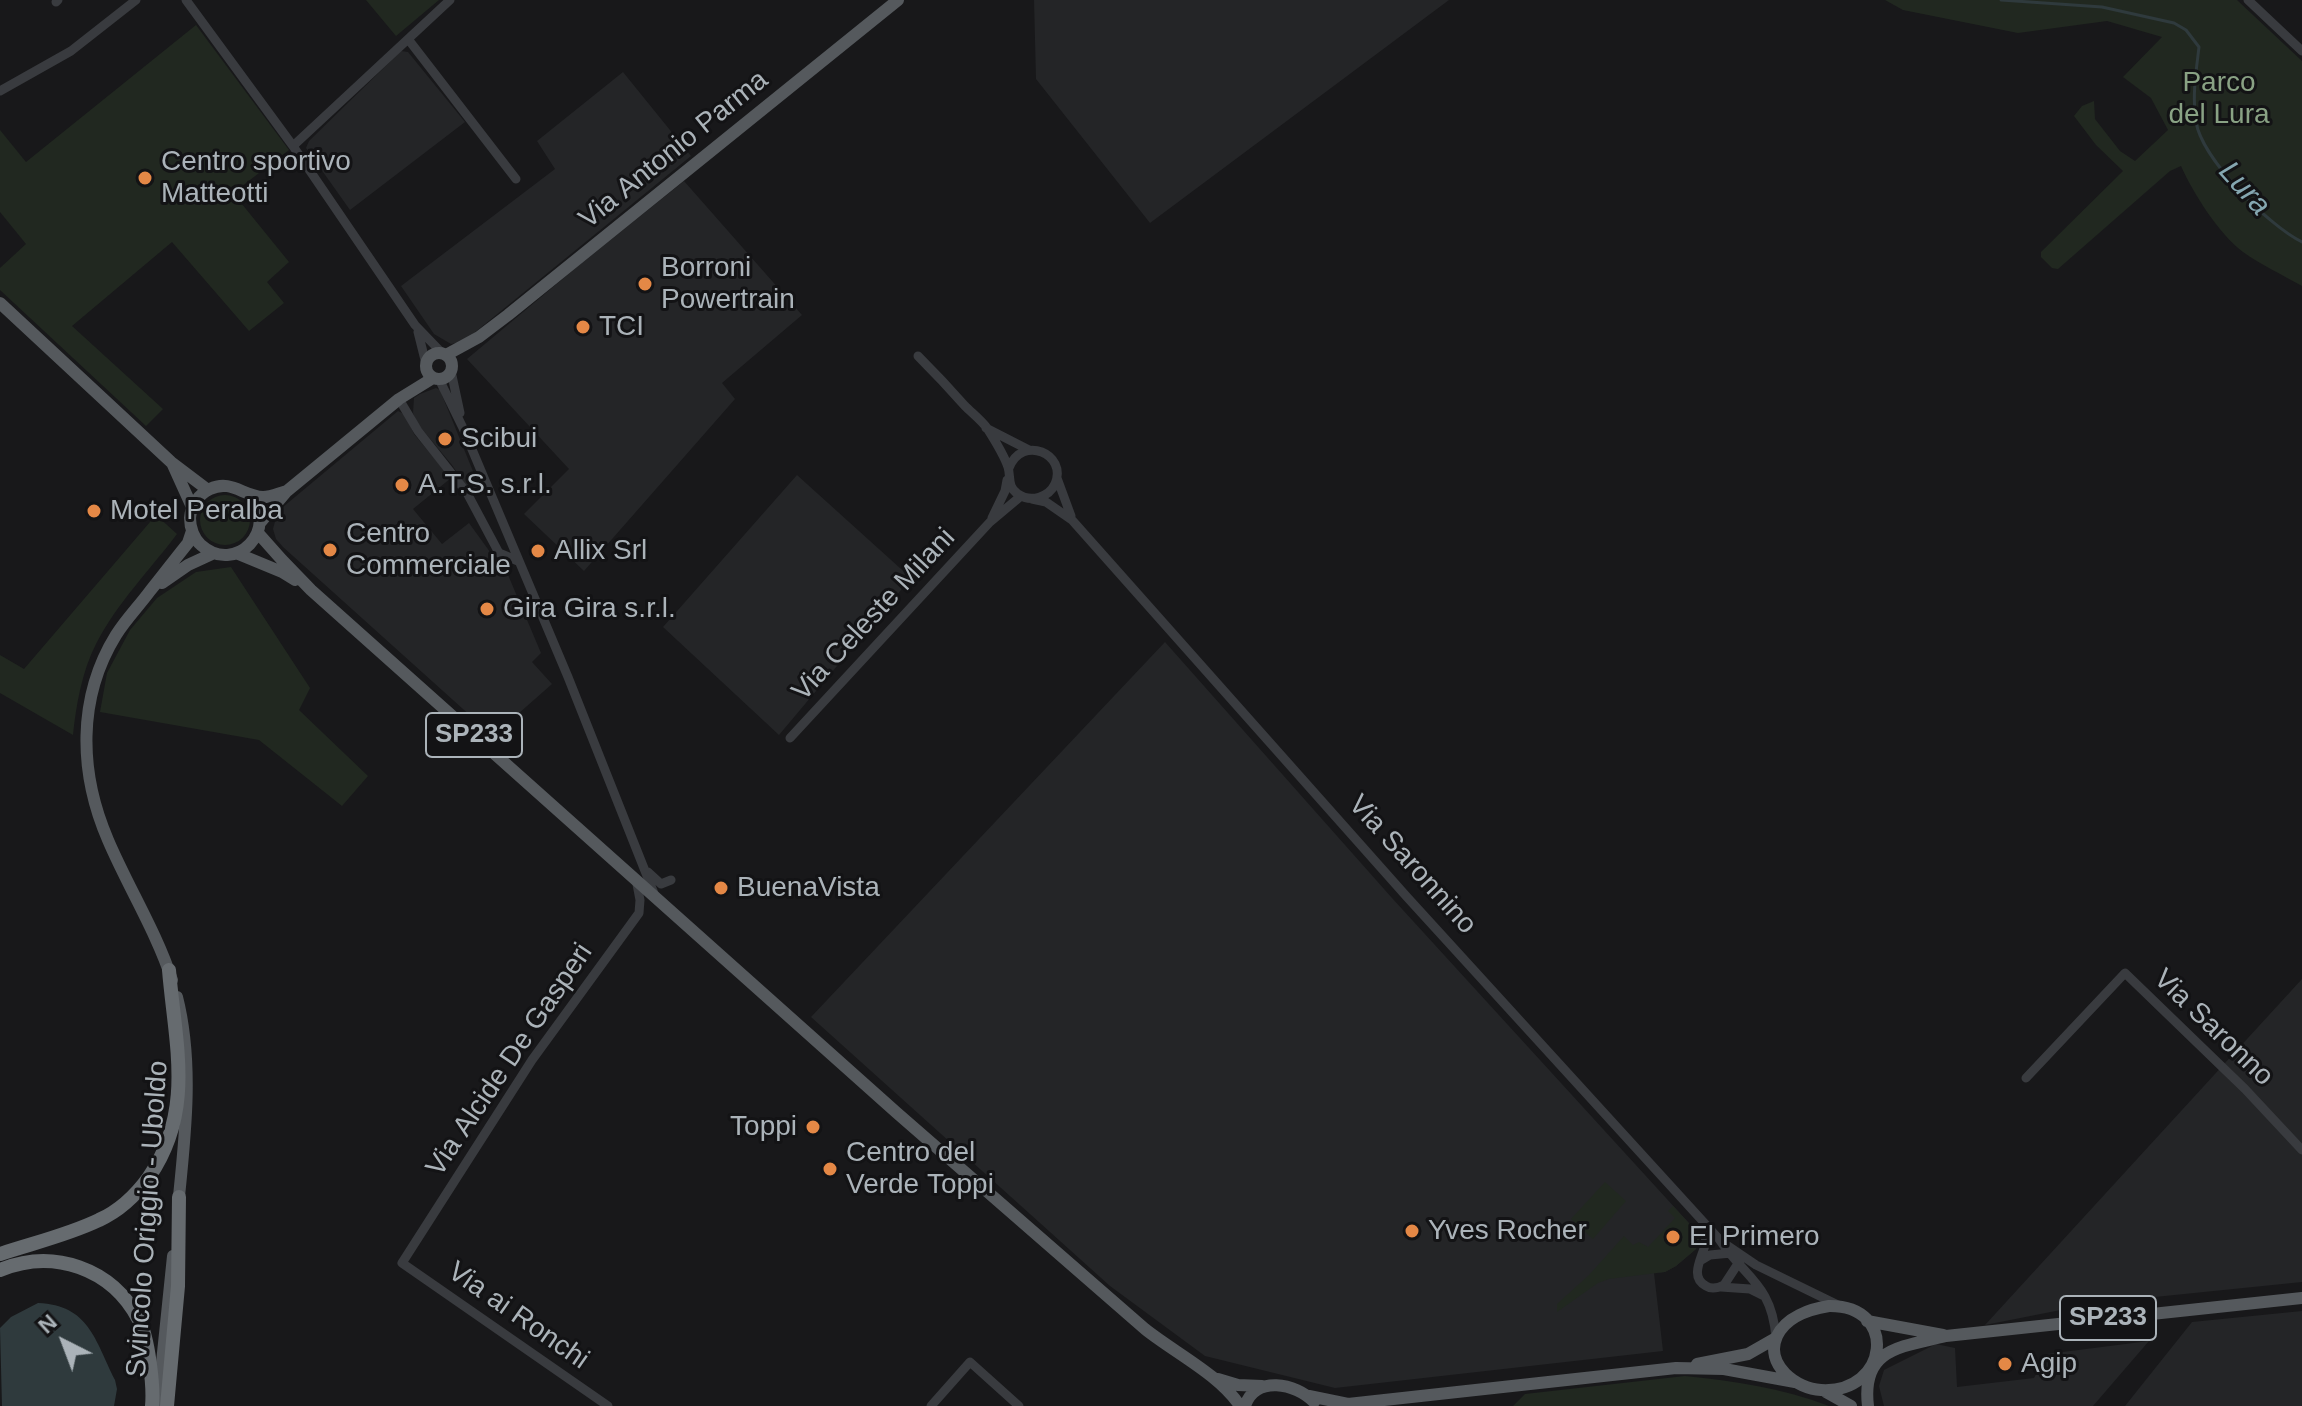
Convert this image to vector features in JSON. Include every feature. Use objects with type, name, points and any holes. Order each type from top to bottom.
[{"type":"highway","points":[[0,1254],[98,1220],[117,1210],[157,1166],[171,1137],[178,1102],[179,1056],[169,970]]},
{"type":"highway","points":[[167,1406],[178,1286],[179,1197]]},
{"type":"highway","points":[[0,1270],[27,1262],[56,1261],[90,1271],[116,1287],[141,1323],[155,1406]]},
{"type":"main road","name":"Via Antonio Parma","points":[[451,371],[479,337],[898,0]]},
{"type":"main road","points":[[0,303],[171,462],[208,490]]},
{"type":"main road","name":"Via Antonio Parma","points":[[444,354],[479,337]]},
{"type":"main road","points":[[444,354],[452,363],[446,377],[431,372],[430,356],[444,354]]},
{"type":"main road","points":[[236,553],[247,548],[287,491],[431,372]]},
{"type":"main road","points":[[171,462],[192,507]]},
{"type":"main road","points":[[214,553],[203,548],[192,531],[192,507],[199,497],[208,490],[226,485],[263,497],[287,491]]},
{"type":"main road","name":"SP233","points":[[249,494],[259,511],[259,528],[282,560],[311,590],[897,1113],[1145,1329],[1216,1379],[1242,1406],[1251,1393],[1262,1386]]},
{"type":"main road","name":"Svincolo Origgio - Uboldo","points":[[155,1406],[179,1197],[185,1129],[186,1063],[180,1010],[169,970],[107,837],[95,800],[87,760],[86,721],[95,678],[118,632],[188,543],[192,531]]},
{"type":"main road","name":"SP233","points":[[214,553],[236,553],[282,572],[311,590]]},
{"type":"main road","name":"Svincolo Origgio - Uboldo","points":[[150,592],[188,565],[214,553]]},
{"type":"main road","name":"SP233","points":[[1676,1368],[1724,1369],[1795,1382],[1811,1389],[1837,1389],[1859,1379],[1887,1353],[1946,1336],[2302,1298]]},
{"type":"main road","name":"SP233","points":[[1216,1379],[1238,1385],[1279,1385],[1313,1401],[1345,1405],[1676,1368],[1748,1354],[1776,1338],[1785,1326],[1799,1316],[1816,1309],[1841,1307],[1867,1321],[1946,1336]]},
{"type":"main road","points":[[1867,1321],[1875,1332],[1878,1344],[1877,1358],[1867,1380],[1868,1406]]},
{"type":"main road","points":[[1776,1338],[1778,1364],[1795,1382]]},
{"type":"main road","points":[[1823,1390],[1851,1406]]},
{"type":"street","points":[[0,91],[71,51],[136,0]]},
{"type":"street","points":[[293,146],[450,0]]},
{"type":"street","points":[[2248,0],[2302,51]]},
{"type":"street","points":[[190,2],[415,325],[444,354]]},
{"type":"street","points":[[408,39],[516,179]]},
{"type":"street","points":[[415,325],[431,372],[463,428],[568,677],[655,897]]},
{"type":"street","name":"Via Saronnino","points":[[918,356],[986,428],[1011,486],[1021,496],[1046,502],[1072,520],[1407,897],[1706,1226],[1737,1256],[1766,1297],[1776,1338]]},
{"type":"street","points":[[451,371],[463,428]]},
{"type":"street","points":[[399,399],[418,431],[467,493],[499,553],[518,561]]},
{"type":"street","name":"Via Saronnino","points":[[986,428],[1029,450],[1047,454],[1053,460],[1072,520]]},
{"type":"street","points":[[990,522],[1005,491],[1015,457],[1029,450]]},
{"type":"street","points":[[1032,499],[1044,496],[1051,490],[1057,477]]},
{"type":"street","points":[[990,522],[1021,496]]},
{"type":"street","name":"Via Celeste Milani","points":[[790,738],[990,522]]},
{"type":"street","points":[[644,866],[661,884],[671,880]]},
{"type":"street","name":"Via Alcide De Gasperi","points":[[402,1263],[532,1060],[639,913],[636,879]]},
{"type":"street","name":"Via Saronno","points":[[2026,1078],[2125,973],[2245,1089],[2302,1150]]},
{"type":"street","points":[[1706,1226],[1705,1245],[1697,1270],[1700,1280],[1709,1288],[1750,1289],[1766,1297]]},
{"type":"street","points":[[1700,1261],[1710,1255],[1737,1256],[1727,1283],[1721,1287]]},
{"type":"street","name":"Via Saronnino","points":[[1737,1256],[1841,1307]]},
{"type":"street","name":"Via ai Ronchi","points":[[402,1263],[608,1406]]},
{"type":"street","points":[[2270,1301],[2302,1291]]},
{"type":"street","points":[[931,1406],[970,1362],[1019,1406]]},
{"type":"shaded area","points":[[1034,0],[1449,0],[1150,223],[1036,79]]},
{"type":"shaded area","points":[[401,51],[408,52],[465,122],[350,210],[306,148],[309,141]]},
{"type":"shaded area","points":[[623,72],[691,156],[463,342],[451,344],[434,334],[401,286],[555,169],[537,141]]},
{"type":"shaded area","points":[[684,181],[802,315],[722,383],[735,399],[584,571],[524,514],[569,469],[467,359]]},
{"type":"shaded area","points":[[436,388],[440,390],[481,491],[472,495],[416,422],[414,398]]},
{"type":"shaded area","points":[[398,411],[406,415],[414,434],[451,478],[413,509],[442,544],[469,523],[498,563],[503,563],[541,653],[532,662],[552,684],[493,736],[283,547],[273,529],[277,514],[283,507]]},
{"type":"shaded area","points":[[797,475],[911,578],[779,735],[663,627]]},
{"type":"shaded area","points":[[1165,642],[1392,898],[1698,1233],[1696,1249],[1676,1266],[1654,1273],[1663,1351],[1335,1388],[1205,1356],[1110,1286],[811,1017]]},
{"type":"shaded area","points":[[2302,979],[2302,1282],[2096,1303],[1985,1325]]},
{"type":"shaded area","points":[[38,1303],[69,1310],[88,1327],[115,1380],[114,1406],[2,1406],[0,1328],[11,1317]]},
{"type":"shaded area","points":[[2302,1311],[2302,1406],[2125,1406],[2192,1322]]},
{"type":"shaded area","points":[[2149,1341],[2093,1406],[1884,1406],[1879,1386],[1884,1370],[1936,1344],[1955,1348],[1957,1387],[2034,1378],[2047,1354]]},
{"type":"green space","points":[[366,0],[439,0],[396,36]]},
{"type":"green space","name":"Parco del Lura","points":[[1885,0],[2237,0],[2302,61],[2302,286],[2234,244],[2208,212],[2181,166],[2170,171],[2058,269],[2052,268],[2041,257],[2041,252],[2123,171],[2096,145],[2074,116],[2082,106],[2094,101],[2095,119],[2120,151],[2135,161],[2168,130],[2151,98],[2123,77],[2162,37],[2107,21],[2018,33],[1903,10]]},
{"type":"green space","name":"Centro sportivo Matteotti","points":[[196,25],[289,150],[233,193],[289,262],[267,282],[284,303],[249,331],[172,242],[72,326],[163,409],[146,426],[0,290],[0,268],[26,244],[0,212],[0,130],[26,162]]},
{"type":"green space","points":[[225,495],[243,502],[250,520],[243,538],[225,545],[207,538],[200,520],[207,502]]},
{"type":"green space","points":[[156,515],[177,534],[124,601],[96,644],[80,689],[73,735],[0,693],[0,655],[24,669]]},
{"type":"green space","points":[[231,567],[310,688],[299,710],[368,776],[342,806],[259,740],[100,712],[107,673],[130,630],[157,598],[196,572]]},
{"type":"green space","points":[[1605,1182],[1626,1201],[1593,1239],[1571,1219]]},
{"type":"green space","points":[[1673,1206],[1698,1233],[1696,1249],[1665,1272],[1598,1283],[1557,1312],[1557,1304],[1589,1275],[1624,1236],[1633,1245],[1639,1242],[1648,1247],[1675,1218],[1668,1211]]},
{"type":"green space","points":[[1685,1376],[1758,1386],[1829,1406],[1513,1406],[1525,1394]]},
{"type":"waterway","name":"Lura","points":[[2001,0],[2102,7],[2174,23],[2186,30],[2199,47],[2194,103],[2196,122],[2210,154],[2256,207],[2302,242]]},
{"type":"place","name":"Centro sportivo Matteotti","points":[[145,178]]},
{"type":"place","name":"Borroni Powertrain","points":[[645,284]]},
{"type":"place","name":"TCI","points":[[583,327]]},
{"type":"place","name":"Scibui","points":[[445,439]]},
{"type":"place","name":"A.T.S. s.r.l.","points":[[402,485]]},
{"type":"place","name":"Motel Peralba","points":[[94,511]]},
{"type":"place","name":"Centro Commerciale","points":[[330,550]]},
{"type":"place","name":"Allix Srl","points":[[538,551]]},
{"type":"place","name":"Gira Gira s.r.l.","points":[[487,609]]},
{"type":"place","name":"BuenaVista","points":[[721,888]]},
{"type":"place","name":"Toppi","points":[[813,1127]]},
{"type":"place","name":"Centro del Verde Toppi","points":[[830,1169]]},
{"type":"place","name":"Yves Rocher","points":[[1412,1231]]},
{"type":"place","name":"El Primero","points":[[1673,1237]]},
{"type":"place","name":"Agip","points":[[2005,1364]]}]
